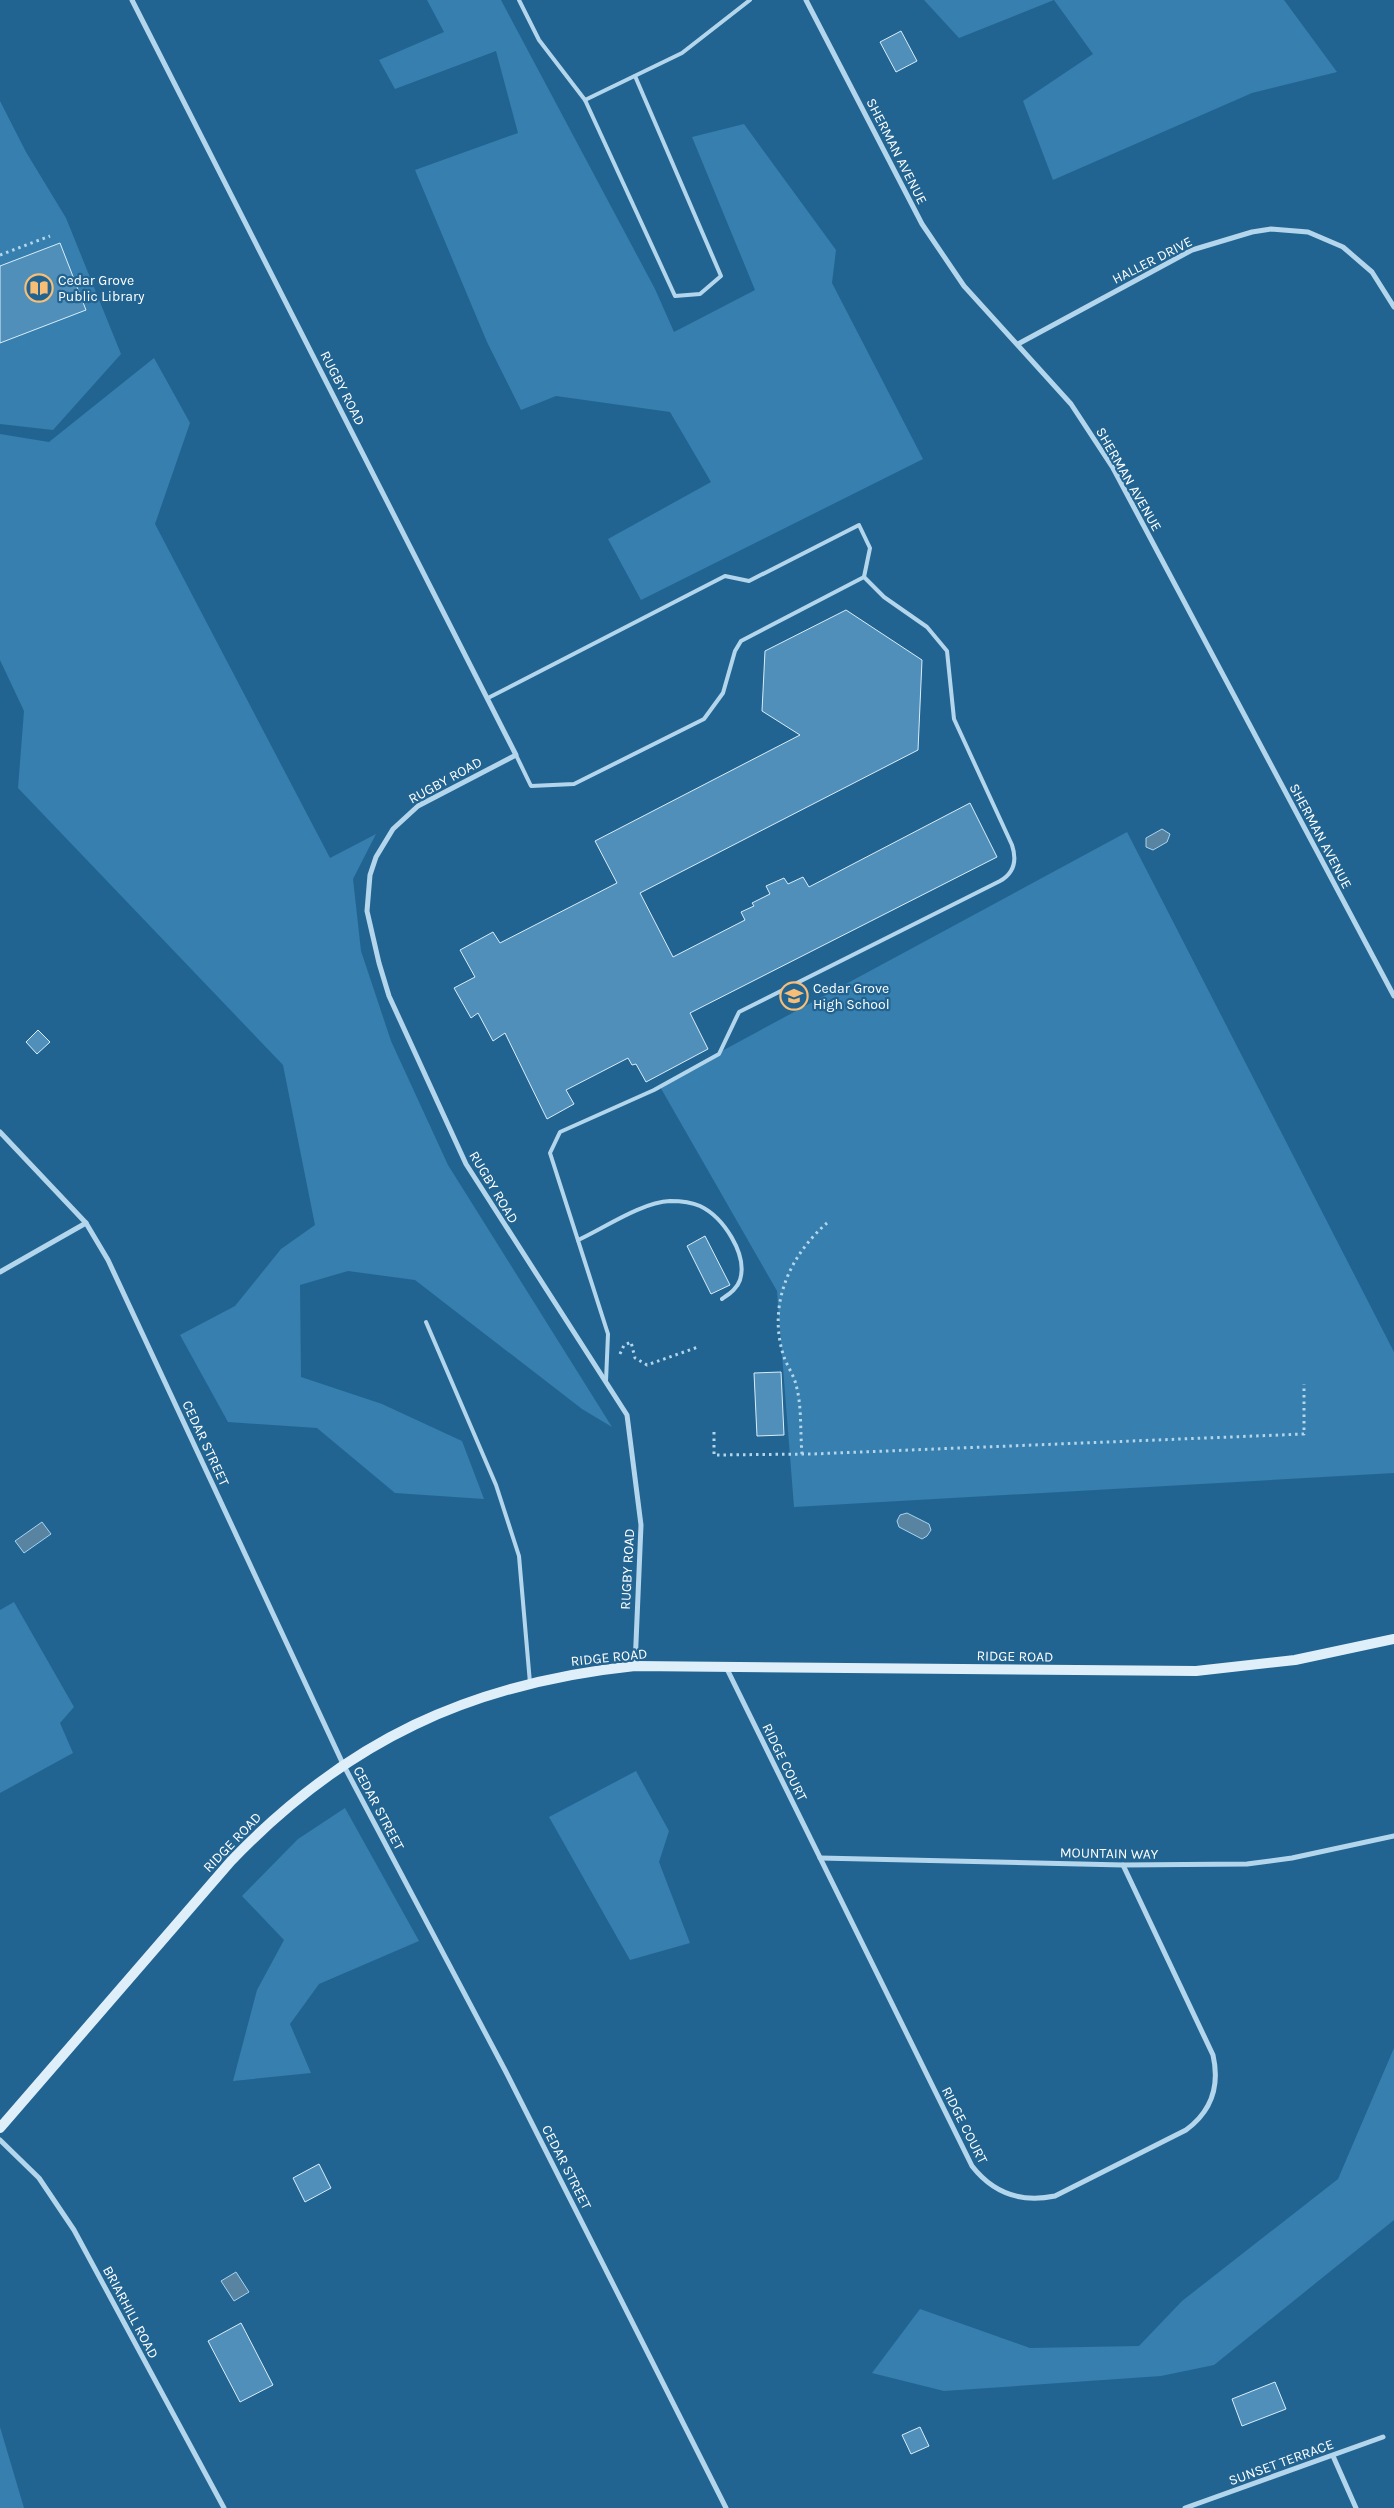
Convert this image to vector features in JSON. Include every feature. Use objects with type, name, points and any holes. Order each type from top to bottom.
[{"type":"main road","name":"RIDGE ROAD","points":[[0,2128],[238,1854],[284,1809],[344,1764],[387,1738],[433,1715],[481,1697],[530,1683],[587,1672],[635,1666],[1196,1671],[1295,1660],[1394,1639]]},
{"type":"street","name":"RUGBY ROAD","points":[[132,0],[516,755],[418,806],[393,829],[376,858],[370,875],[367,911],[378,963],[389,996],[466,1164],[627,1415],[641,1525],[635,1666]]},
{"type":"street","name":"SHERMAN AVENUE","points":[[806,0],[922,224],[964,286],[1071,404],[1113,468],[1394,996]]},
{"type":"street","name":"HALLER DRIVE","points":[[1018,344],[1192,250],[1252,232],[1271,229],[1308,232],[1343,247],[1372,272],[1394,307]]},
{"type":"street","name":"CEDAR STREET","points":[[0,1132],[86,1223],[112,1269],[344,1764],[506,2072],[726,2508]]},
{"type":"street","points":[[0,1272],[86,1223]]},
{"type":"street","name":"RIDGE COURT","points":[[726,1666],[972,2166],[988,2183],[1008,2194],[1032,2199],[1055,2196],[1186,2130],[1203,2114],[1214,2093],[1216,2074],[1213,2055],[1124,1865]]},
{"type":"street","name":"MOUNTAIN WAY","points":[[820,1858],[1124,1865],[1247,1864],[1292,1858],[1394,1836]]},
{"type":"street","name":"BRIARHILL ROAD","points":[[0,2140],[39,2178],[74,2230],[224,2508]]},
{"type":"street","name":"SUNSET TERRACE","points":[[1185,2508],[1383,2437]]},
{"type":"street","points":[[1333,2456],[1356,2508]]},
{"type":"lane","points":[[519,0],[539,40],[585,100],[675,296],[700,294],[721,276],[635,76]]},
{"type":"lane","points":[[585,100],[682,53],[750,0]]},
{"type":"lane","points":[[488,698],[725,576],[749,581],[859,525],[870,548],[864,577]]},
{"type":"lane","points":[[516,755],[531,786],[574,784],[704,718],[712,711],[723,693],[735,650],[741,642],[864,577]]},
{"type":"lane","points":[[606,1383],[608,1334],[550,1152],[560,1132],[654,1090],[719,1054],[739,1012],[1000,881],[1013,868],[1015,860],[1012,845],[954,719],[947,652],[927,627],[884,596],[864,577]]},
{"type":"lane","points":[[578,1240],[654,1202],[683,1201],[700,1206],[714,1216],[727,1230],[741,1264],[740,1280],[734,1291],[722,1299]]},
{"type":"lane","points":[[426,1322],[496,1485],[519,1556],[530,1683]]},
{"type":"path","points":[[0,255],[50,236]]},
{"type":"path","points":[[802,1454],[797,1385],[784,1357],[780,1339],[779,1303],[789,1269],[799,1251],[827,1223]]},
{"type":"path","points":[[624,1345],[631,1342],[634,1358],[647,1365],[698,1347]]},
{"type":"path","points":[[714,1432],[714,1455],[802,1454],[1304,1434],[1304,1384]]},
{"type":"shaded area","points":[[427,0],[501,0],[655,289],[674,332],[755,290],[692,137],[744,124],[836,250],[832,283],[923,459],[641,600],[608,539],[711,482],[670,412],[556,396],[521,410],[487,342],[415,170],[518,133],[496,51],[395,89],[379,60],[444,32]]},
{"type":"shaded area","points":[[924,0],[1054,0],[959,38]]},
{"type":"shaded area","points":[[1054,0],[1284,0],[1337,72],[1252,93],[1053,180],[1023,101],[1093,54]]},
{"type":"shaded area","points":[[0,101],[26,152],[66,218],[121,354],[53,430],[0,424]]},
{"type":"shaded area","points":[[154,358],[190,423],[155,524],[330,858],[376,834],[353,879],[361,951],[391,1041],[448,1165],[612,1427],[582,1409],[415,1280],[348,1271],[300,1285],[301,1377],[382,1404],[462,1441],[484,1499],[395,1493],[317,1428],[228,1422],[180,1335],[235,1306],[281,1249],[315,1225],[283,1065],[18,788],[24,711],[0,660],[0,434],[49,442]]},
{"type":"shaded area","points":[[1162,829],[1170,834],[1167,842],[1153,850],[1146,847],[1146,838]]},
{"type":"shaded area","points":[[1127,832],[1394,1352],[1394,1473],[794,1507],[777,1291],[659,1085]]},
{"type":"shaded area","points":[[907,1513],[929,1524],[931,1530],[927,1536],[922,1539],[899,1527],[897,1521],[900,1515]]},
{"type":"shaded area","points":[[42,1522],[51,1534],[24,1553],[15,1541]]},
{"type":"shaded area","points":[[14,1602],[74,1707],[60,1723],[73,1753],[0,1793],[0,1610]]},
{"type":"shaded area","points":[[636,1771],[669,1831],[659,1862],[690,1943],[630,1960],[549,1817]]},
{"type":"shaded area","points":[[345,1808],[419,1941],[319,1984],[290,2024],[311,2073],[233,2081],[257,1990],[284,1940],[242,1896],[298,1839]]},
{"type":"shaded area","points":[[1394,2048],[1394,2220],[1214,2365],[1161,2376],[944,2391],[872,2373],[920,2309],[1030,2348],[1139,2346],[1182,2301],[1338,2179]]},
{"type":"shaded area","points":[[236,2272],[249,2292],[234,2301],[221,2281]]},
{"type":"shaded area","points":[[0,2427],[24,2508],[0,2508]]},
{"type":"building","points":[[901,31],[917,61],[896,72],[880,42]]},
{"type":"building","name":"Cedar Grove Public Library","points":[[60,243],[86,310],[0,343],[0,266]]},
{"type":"building","name":"Cedar Grove High School","points":[[846,610],[922,660],[918,750],[640,893],[673,957],[745,920],[741,912],[754,906],[752,903],[770,894],[766,886],[784,878],[788,884],[803,877],[809,887],[970,803],[997,857],[690,1013],[708,1049],[646,1082],[636,1064],[632,1065],[628,1058],[566,1090],[574,1104],[547,1119],[505,1033],[493,1041],[478,1013],[471,1018],[454,988],[475,977],[460,950],[493,932],[500,943],[617,883],[595,841],[800,735],[762,711],[765,651]]},
{"type":"building","points":[[38,1030],[50,1042],[37,1054],[26,1042]]},
{"type":"building","points":[[705,1236],[730,1285],[711,1294],[687,1246]]},
{"type":"building","points":[[781,1372],[784,1435],[757,1436],[754,1373]]},
{"type":"building","points":[[319,2164],[331,2188],[305,2202],[293,2178]]},
{"type":"building","points":[[241,2323],[273,2385],[240,2402],[208,2341]]},
{"type":"building","points":[[1275,2382],[1286,2409],[1242,2426],[1232,2399]]},
{"type":"building","points":[[920,2427],[929,2446],[911,2454],[902,2435]]},
{"type":"place","name":"Cedar Grove Public Library","points":[[39,288]]},
{"type":"place","name":"Cedar Grove High School","points":[[794,996]]}]
